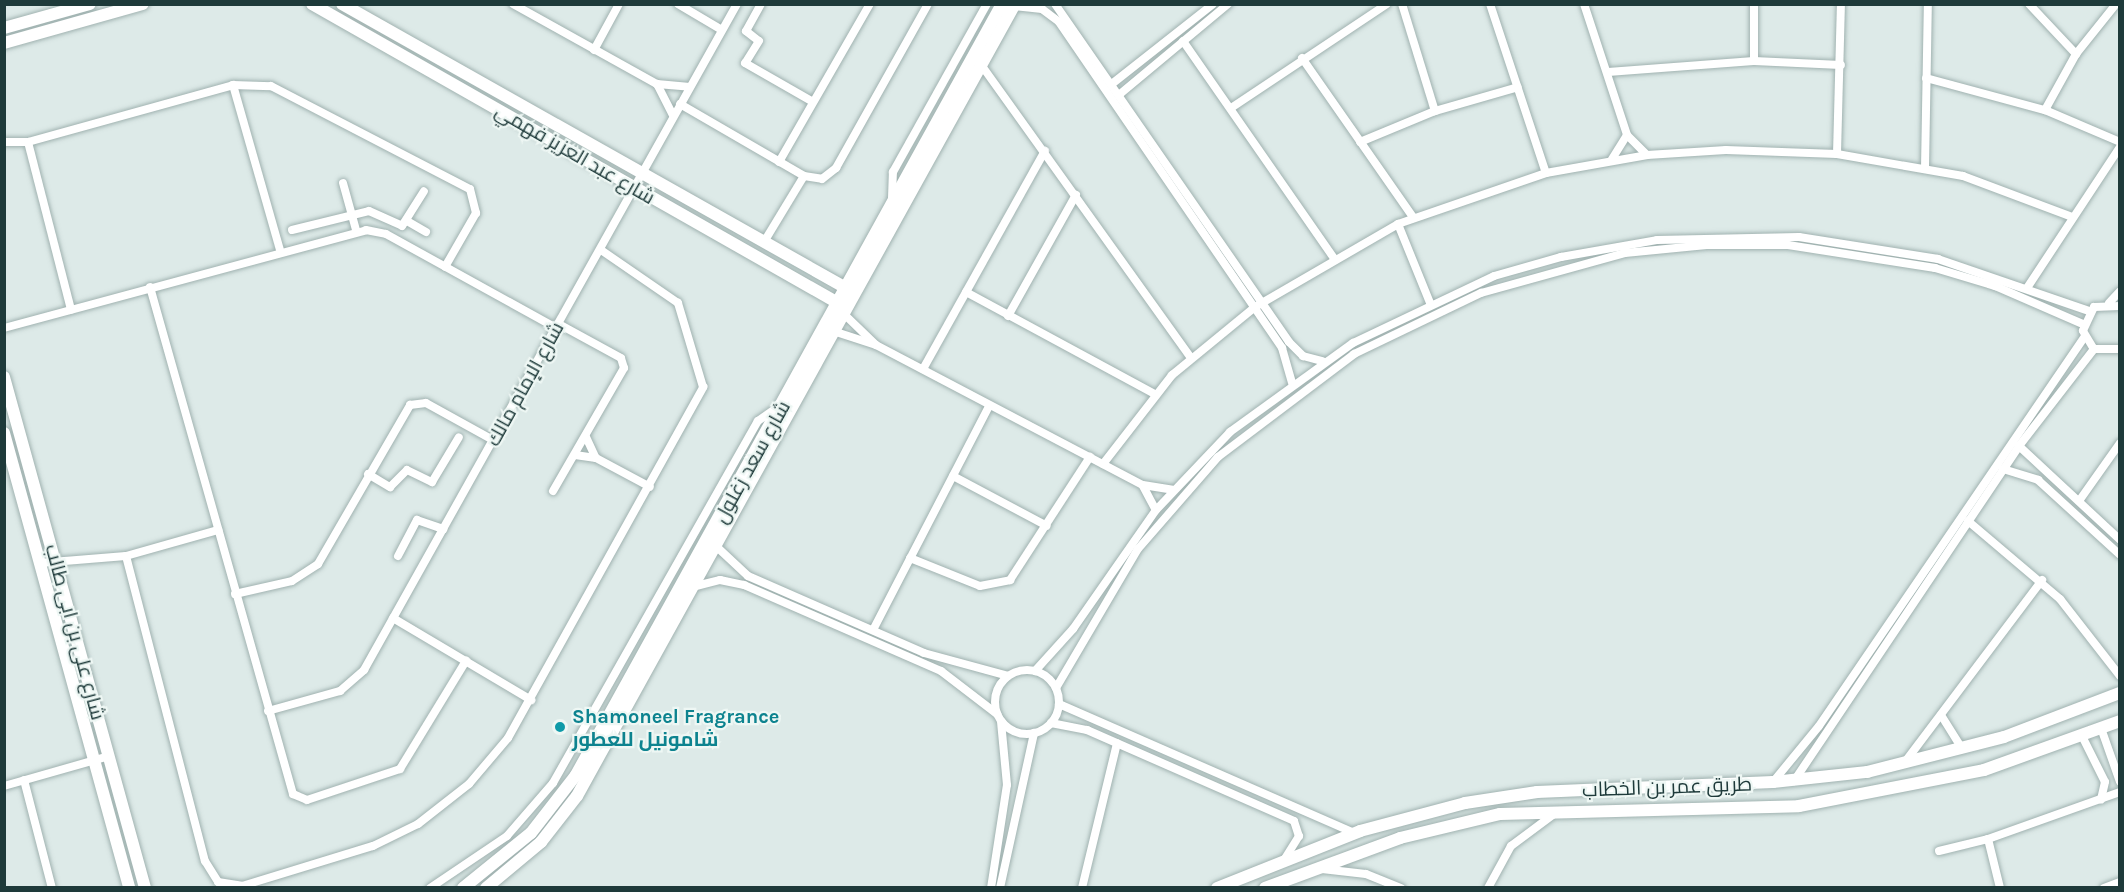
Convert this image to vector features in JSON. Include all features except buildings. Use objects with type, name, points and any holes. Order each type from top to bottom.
[{"type":"street","points":[[4,28],[90,4]]},
{"type":"street","points":[[4,43],[143,4]]},
{"type":"street","name":"شارع عبد العزيز فهمي","points":[[312,4],[838,303]]},
{"type":"street","name":"شارع عبد العزيز فهمي","points":[[342,4],[846,288]]},
{"type":"street","points":[[513,4],[657,84],[690,87]]},
{"type":"street","points":[[594,50],[620,4]]},
{"type":"street","points":[[678,4],[722,30]]},
{"type":"street","name":"شارع الإمام مالك","points":[[268,711],[350,685],[393,618],[737,4]]},
{"type":"street","points":[[761,4],[746,31],[759,41],[745,63],[813,102]]},
{"type":"street","points":[[779,162],[870,4]]},
{"type":"street","points":[[680,104],[804,176],[822,179],[836,168],[928,4]]},
{"type":"street","points":[[892,198],[892,172],[987,4]]},
{"type":"street","points":[[1056,4],[1113,83],[1259,304],[1286,354],[1292,383]]},
{"type":"street","points":[[1113,83],[1213,4]]},
{"type":"street","points":[[1120,94],[1228,4]]},
{"type":"street","points":[[1231,108],[1302,58],[1387,4]]},
{"type":"street","points":[[1402,4],[1435,111]]},
{"type":"street","points":[[1490,4],[1546,173]]},
{"type":"street","points":[[1754,4],[1754,61]]},
{"type":"street","points":[[1837,154],[1841,4]]},
{"type":"street","points":[[1925,168],[1928,4]]},
{"type":"street","points":[[2029,4],[2076,54]]},
{"type":"street","points":[[2045,110],[2076,54],[2116,4]]},
{"type":"street","points":[[1010,5],[1042,9],[1059,22],[1259,304],[1298,352],[1322,361]]},
{"type":"street","name":"شارع سعد زغلول","points":[[463,888],[509,855],[550,813],[696,586],[718,548],[892,198],[1010,5]]},
{"type":"street","name":"شارع سعد زغلول","points":[[486,888],[559,821],[791,400],[836,332],[982,66],[1010,5]]},
{"type":"street","points":[[1584,5],[1627,135],[1647,155]]},
{"type":"street","points":[[1183,41],[1333,257]]},
{"type":"street","points":[[1302,58],[1413,217]]},
{"type":"street","points":[[1608,72],[1754,61],[1841,65]]},
{"type":"street","points":[[982,66],[1045,151],[1190,357]]},
{"type":"street","points":[[1926,78],[2045,110],[2120,142]]},
{"type":"street","points":[[657,84],[673,115]]},
{"type":"street","points":[[233,85],[280,250]]},
{"type":"street","points":[[4,142],[28,142],[233,85],[271,86],[470,189],[476,213],[445,267]]},
{"type":"street","points":[[1360,142],[1435,111],[1518,87]]},
{"type":"street","points":[[1611,160],[1627,135]]},
{"type":"street","points":[[28,142],[71,310]]},
{"type":"street","points":[[2028,288],[2072,217],[2120,147]]},
{"type":"street","points":[[1103,464],[1155,394],[1190,357],[1259,304],[1333,257],[1413,217],[1546,173],[1647,155],[1726,150],[1837,154],[1925,168],[2000,187],[2072,217]]},
{"type":"street","points":[[923,369],[1045,151]]},
{"type":"street","points":[[764,242],[804,176]]},
{"type":"street","points":[[343,183],[356,230]]},
{"type":"street","points":[[292,230],[351,213],[369,211],[402,226],[424,191]]},
{"type":"street","points":[[1008,316],[1076,195]]},
{"type":"street","points":[[407,220],[426,232]]},
{"type":"street","points":[[1398,224],[1430,303]]},
{"type":"street","points":[[4,328],[356,230],[386,234],[623,363],[622,373],[553,491]]},
{"type":"street","points":[[718,548],[748,576],[948,661],[1008,676],[1035,671],[1073,629],[1173,489],[1230,432],[1292,383],[1322,361],[1430,303],[1561,257],[1719,235],[1799,237],[1897,250],[2028,288],[2089,311],[2109,303],[2120,291]]},
{"type":"street","points":[[1056,688],[1138,549],[1218,457],[1354,354],[1481,293],[1625,253],[1707,245],[1788,245],[1935,268],[1995,286],[2083,324]]},
{"type":"street","points":[[126,556],[205,861],[214,877],[227,887],[373,846],[418,824],[483,770],[531,700],[702,391],[703,372],[678,303],[601,250]]},
{"type":"street","points":[[801,282],[809,268]]},
{"type":"street","points":[[150,287],[289,787],[307,800],[400,769],[466,661]]},
{"type":"street","points":[[966,292],[1155,394]]},
{"type":"street","points":[[2109,303],[2120,306]]},
{"type":"street","points":[[2089,311],[2083,324],[2084,336],[2094,349]]},
{"type":"street","points":[[845,315],[876,345]]},
{"type":"street","points":[[836,332],[876,345],[1143,485],[1173,489]]},
{"type":"street","points":[[1773,782],[1819,726],[2084,336]]},
{"type":"street","points":[[2094,349],[2120,349]]},
{"type":"street","points":[[1793,781],[2019,446],[2094,349]]},
{"type":"street","name":"شارع على بن ابى طالب","points":[[4,377],[145,888]]},
{"type":"street","points":[[430,888],[507,836],[553,783],[758,421],[791,400]]},
{"type":"street","points":[[236,594],[310,571],[368,474],[415,402],[426,403],[493,440]]},
{"type":"street","points":[[873,630],[989,406]]},
{"type":"street","name":"شارع على بن ابى طالب","points":[[4,433],[129,888]]},
{"type":"street","points":[[368,474],[390,487],[406,470],[432,482],[459,437]]},
{"type":"street","points":[[586,437],[596,458]]},
{"type":"street","points":[[2079,501],[2120,443]]},
{"type":"street","points":[[2019,446],[2120,540]]},
{"type":"street","points":[[575,455],[596,458],[650,487]]},
{"type":"street","points":[[910,558],[980,586],[1000,584],[1018,573],[1090,457]]},
{"type":"street","points":[[2003,469],[2038,480],[2120,555]]},
{"type":"street","points":[[952,476],[1047,526]]},
{"type":"street","points":[[1143,485],[1156,510]]},
{"type":"street","points":[[398,556],[417,520],[443,529]]},
{"type":"street","points":[[1968,521],[2042,580],[2120,676]]},
{"type":"street","points":[[40,563],[126,556],[218,530]]},
{"type":"street","points":[[696,586],[720,580],[744,585],[941,671],[1015,732],[1034,733],[1051,723],[1059,704],[1056,688],[1035,671]]},
{"type":"street","points":[[1903,765],[2042,580]]},
{"type":"street","points":[[393,618],[531,700]]},
{"type":"street","points":[[991,888],[1007,785],[996,693],[1008,676]]},
{"type":"street","name":"طريق عمر بن الخطاب","points":[[1217,888],[1354,833],[1430,811],[1528,793],[1793,781],[1903,765],[1962,749],[2120,693]]},
{"type":"street","points":[[1059,704],[1354,833]]},
{"type":"street","points":[[1941,715],[1962,749]]},
{"type":"street","name":"طريق عمر بن الخطاب","points":[[1264,888],[1309,869],[1453,824],[1568,808],[1799,806],[1984,770],[2120,722]]},
{"type":"street","points":[[1051,723],[1117,743],[1294,821],[1299,836],[1284,860]]},
{"type":"street","points":[[2101,728],[2120,782]]},
{"type":"street","points":[[1000,888],[1034,733]]},
{"type":"street","points":[[2082,736],[2105,782],[2101,800]]},
{"type":"street","points":[[1082,888],[1117,743]]},
{"type":"street","points":[[4,786],[109,756]]},
{"type":"street","points":[[24,780],[52,888]]},
{"type":"street","points":[[1939,851],[1988,839],[2120,792]]},
{"type":"street","points":[[1488,888],[1501,859],[1523,834],[1568,808]]},
{"type":"street","points":[[1988,839],[2000,888]]},
{"type":"street","points":[[1309,869],[1366,874],[1401,888]]},
{"type":"street","points":[[2104,888],[2120,882]]},
{"type":"place","name":"Shamoneel Fragrance شامونيل للعطور","points":[[560,727]]}]
